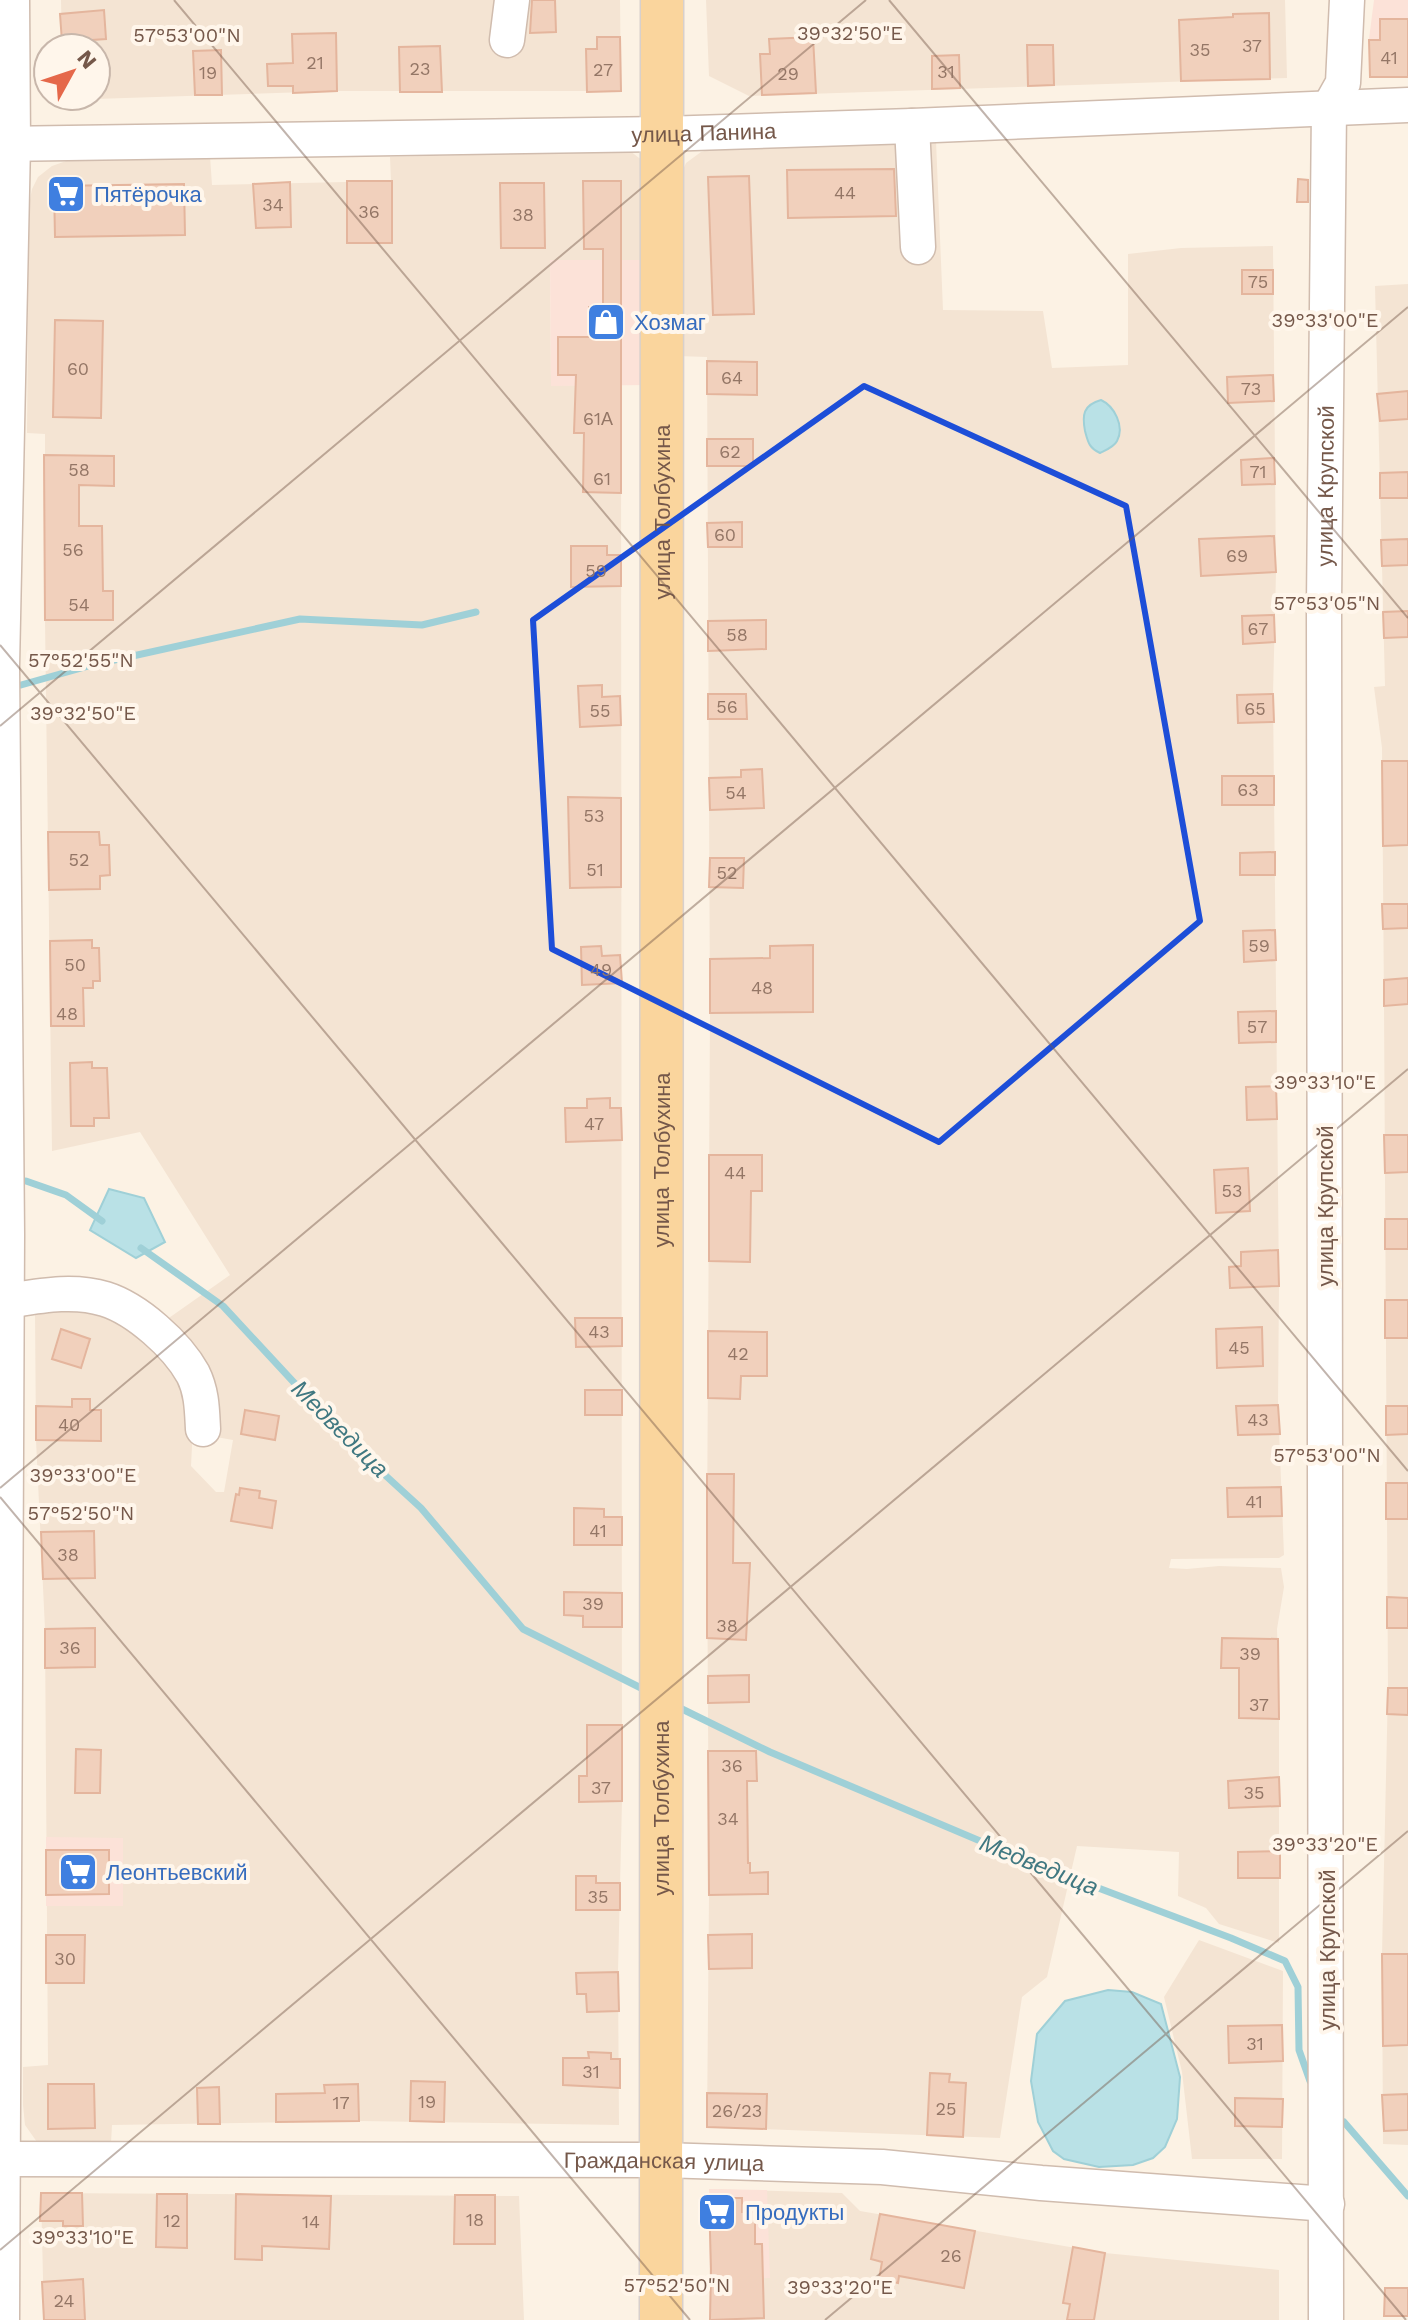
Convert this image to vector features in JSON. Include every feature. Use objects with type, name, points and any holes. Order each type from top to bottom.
[{"type":"main road","name":"улица Толбухина","points":[[661,2320],[662,0]]},
{"type":"street","points":[[2,2320],[7,1301],[1,667],[7,143],[12,0]]},
{"type":"street","points":[[507,40],[512,0]]},
{"type":"street","name":"улица Крупской","points":[[1326,2320],[1324,604],[1329,108],[1343,83],[1347,0]]},
{"type":"street","name":"улица Панина","points":[[7,143],[663,134],[1408,105]]},
{"type":"street","points":[[912,126],[918,247]]},
{"type":"street","points":[[7,1301],[59,1293],[105,1299],[143,1318],[171,1346],[192,1374],[202,1402],[203,1429]]},
{"type":"street","name":"Гражданская улица","points":[[1,2159],[662,2160],[882,2167],[1041,2183],[1327,2204]]},
{"type":"highlighted area","points":[[864,386],[1126,506],[1200,921],[939,1142],[552,949],[533,620]]},
{"type":"shaded area","points":[[61,0],[620,0],[621,91],[337,91],[112,98],[112,32],[62,32]]},
{"type":"shaded area","points":[[706,0],[1285,0],[1287,78],[749,96],[709,76]]},
{"type":"shaded area","points":[[1374,0],[1408,0],[1408,77],[1370,77],[1369,39]]},
{"type":"shaded area","points":[[936,141],[943,310],[1043,311],[1052,368],[1128,365],[1128,254],[1181,248],[1273,246],[1278,1405],[1284,1555],[1279,1558],[1171,1559],[1169,1568],[1281,1568],[1284,1587],[1277,1629],[1279,1943],[1219,1924],[1206,1908],[1178,1896],[1179,1852],[1077,1846],[1047,1977],[1022,1997],[1000,2138],[707,2127],[710,1013],[707,357],[677,356],[677,183],[686,163],[701,152],[716,148]]},
{"type":"shaded area","points":[[630,151],[643,161],[647,260],[550,260],[551,385],[621,386],[622,1801],[618,1972],[619,2125],[359,2121],[112,2125],[111,2143],[53,2146],[37,2142],[25,2125],[23,2105],[23,2067],[48,2065],[45,1629],[36,1440],[35,1313],[50,1307],[106,1312],[164,1354],[194,1407],[191,1466],[216,1492],[224,1492],[233,1440],[216,1437],[166,1320],[230,1275],[140,1132],[52,1151],[45,434],[27,433],[29,205],[32,189],[38,177],[52,166],[69,160],[210,156],[212,185],[391,181],[390,157]]},
{"type":"shaded area","points":[[550,260],[647,260],[648,385],[551,386]]},
{"type":"shaded area","points":[[1408,284],[1408,2145],[1383,2144],[1382,1954],[1388,1688],[1384,1006],[1382,748],[1374,687],[1385,686],[1375,286]]},
{"type":"shaded area","points":[[46,1837],[123,1838],[123,1906],[46,1906]]},
{"type":"shaded area","points":[[1199,1940],[1283,1971],[1282,2159],[1192,2159],[1182,2072],[1164,1997]]},
{"type":"shaded area","points":[[709,2189],[842,2193],[860,2211],[1105,2253],[1279,2270],[1279,2320],[710,2320]]},
{"type":"shaded area","points":[[709,2189],[767,2190],[770,2278],[710,2280]]},
{"type":"shaded area","points":[[41,2193],[519,2196],[524,2320],[44,2320]]},
{"type":"water","points":[[1101,400],[1114,412],[1120,429],[1116,443],[1100,453],[1090,444],[1084,420],[1087,408]]},
{"type":"water","points":[[109,1189],[144,1198],[165,1242],[136,1258],[90,1230]]},
{"type":"water","points":[[1108,1990],[1132,1992],[1161,2004],[1180,2077],[1177,2119],[1165,2147],[1153,2158],[1133,2165],[1099,2167],[1064,2159],[1053,2151],[1038,2122],[1031,2081],[1037,2034],[1065,2001]]},
{"type":"building","points":[[532,0],[555,0],[556,32],[530,33]]},
{"type":"building","points":[[104,10],[106,32],[61,32],[60,14]]},
{"type":"building","points":[[1269,13],[1270,79],[1181,81],[1179,20]]},
{"type":"building","points":[[1380,19],[1408,19],[1408,77],[1370,77],[1369,40],[1380,40]]},
{"type":"building","points":[[336,33],[337,91],[293,93],[293,86],[268,86],[267,64],[293,63],[292,34]]},
{"type":"building","points":[[597,37],[620,37],[621,91],[587,92],[586,49],[597,49]]},
{"type":"building","points":[[813,37],[816,93],[762,95],[760,54],[770,54],[769,39]]},
{"type":"building","points":[[1027,45],[1053,45],[1054,85],[1028,86]]},
{"type":"building","points":[[440,46],[442,92],[400,92],[399,47]]},
{"type":"building","points":[[221,50],[222,95],[195,95],[193,51]]},
{"type":"building","points":[[959,55],[960,88],[932,89],[932,56]]},
{"type":"building","points":[[894,169],[896,216],[788,218],[787,170]]},
{"type":"building","points":[[749,176],[754,314],[713,315],[708,177]]},
{"type":"building","points":[[1298,179],[1308,180],[1308,202],[1297,202]]},
{"type":"building","points":[[347,181],[392,181],[392,243],[347,243]]},
{"type":"building","points":[[583,181],[621,181],[621,493],[583,492],[584,433],[574,433],[576,375],[558,375],[558,337],[589,337],[589,307],[603,307],[603,249],[584,249]]},
{"type":"building","points":[[290,182],[291,227],[256,228],[253,184]]},
{"type":"building","points":[[500,183],[544,183],[545,248],[501,248]]},
{"type":"building","points":[[184,184],[185,235],[55,237],[54,186]]},
{"type":"building","points":[[1242,270],[1273,270],[1273,294],[1242,294]]},
{"type":"building","points":[[55,320],[103,321],[101,418],[53,417]]},
{"type":"building","points":[[707,361],[757,362],[757,395],[707,394]]},
{"type":"building","points":[[1273,375],[1274,401],[1228,403],[1227,377]]},
{"type":"building","points":[[1408,391],[1408,419],[1380,421],[1377,394]]},
{"type":"building","points":[[707,439],[753,439],[753,466],[707,466]]},
{"type":"building","points":[[44,455],[114,456],[114,486],[79,485],[79,526],[102,526],[103,591],[113,591],[113,620],[45,620]]},
{"type":"building","points":[[1274,458],[1275,484],[1242,485],[1241,460]]},
{"type":"building","points":[[1408,472],[1408,498],[1380,498],[1380,473]]},
{"type":"building","points":[[742,522],[742,547],[708,547],[707,523]]},
{"type":"building","points":[[1274,536],[1276,572],[1201,576],[1199,539]]},
{"type":"building","points":[[1408,539],[1408,565],[1382,566],[1381,540]]},
{"type":"building","points":[[571,546],[607,546],[607,555],[621,555],[621,586],[571,587]]},
{"type":"building","points":[[1408,611],[1408,637],[1384,638],[1383,612]]},
{"type":"building","points":[[1274,615],[1275,642],[1243,644],[1242,616]]},
{"type":"building","points":[[766,620],[766,649],[708,651],[708,621]]},
{"type":"building","points":[[602,685],[602,697],[620,696],[621,725],[580,727],[578,686]]},
{"type":"building","points":[[708,694],[746,694],[747,719],[708,719]]},
{"type":"building","points":[[1273,694],[1274,722],[1238,723],[1237,695]]},
{"type":"building","points":[[1382,761],[1408,761],[1408,845],[1383,846]]},
{"type":"building","points":[[762,769],[764,808],[710,810],[709,778],[741,777],[741,770]]},
{"type":"building","points":[[1222,776],[1274,776],[1274,805],[1222,805]]},
{"type":"building","points":[[568,797],[621,798],[621,887],[570,888]]},
{"type":"building","points":[[48,832],[99,832],[100,845],[109,845],[110,875],[100,876],[100,889],[49,890]]},
{"type":"building","points":[[1275,852],[1275,875],[1240,875],[1240,853]]},
{"type":"building","points":[[710,858],[744,858],[743,888],[709,887]]},
{"type":"building","points":[[1382,904],[1408,904],[1408,928],[1383,929]]},
{"type":"building","points":[[1275,930],[1276,960],[1244,962],[1243,931]]},
{"type":"building","points":[[92,940],[92,948],[99,948],[100,981],[93,981],[93,988],[83,988],[84,1026],[51,1026],[50,941]]},
{"type":"building","points":[[813,945],[813,1012],[710,1013],[710,959],[770,958],[770,946]]},
{"type":"building","points":[[601,946],[602,956],[620,955],[622,983],[582,985],[581,947]]},
{"type":"building","points":[[1408,978],[1408,1004],[1384,1006],[1384,980]]},
{"type":"building","points":[[1276,1011],[1276,1042],[1239,1043],[1238,1012]]},
{"type":"building","points":[[92,1062],[92,1068],[107,1068],[109,1118],[94,1118],[94,1126],[71,1126],[70,1063]]},
{"type":"building","points":[[1276,1086],[1277,1119],[1247,1120],[1246,1087]]},
{"type":"building","points":[[610,1098],[610,1108],[621,1108],[622,1140],[566,1142],[565,1108],[587,1108],[587,1099]]},
{"type":"building","points":[[1384,1135],[1408,1135],[1408,1172],[1385,1173]]},
{"type":"building","points":[[709,1155],[762,1155],[762,1191],[751,1191],[750,1262],[709,1261]]},
{"type":"building","points":[[1248,1168],[1250,1211],[1216,1213],[1214,1170]]},
{"type":"building","points":[[1385,1219],[1408,1219],[1408,1249],[1385,1249]]},
{"type":"building","points":[[1278,1250],[1279,1286],[1230,1288],[1229,1267],[1241,1266],[1241,1252]]},
{"type":"building","points":[[1385,1300],[1408,1300],[1408,1338],[1385,1338]]},
{"type":"building","points":[[575,1318],[622,1318],[622,1346],[576,1347]]},
{"type":"building","points":[[1262,1327],[1263,1366],[1217,1368],[1216,1329]]},
{"type":"building","points":[[61,1329],[90,1339],[81,1368],[52,1359]]},
{"type":"building","points":[[708,1331],[767,1332],[767,1376],[741,1376],[740,1399],[708,1398]]},
{"type":"building","points":[[585,1390],[622,1390],[622,1415],[585,1415]]},
{"type":"building","points":[[72,1399],[90,1399],[90,1410],[101,1410],[101,1441],[36,1440],[36,1406],[72,1407]]},
{"type":"building","points":[[1278,1405],[1280,1434],[1238,1435],[1236,1406]]},
{"type":"building","points":[[1386,1406],[1408,1406],[1408,1434],[1386,1435]]},
{"type":"building","points":[[245,1410],[279,1416],[275,1440],[241,1434]]},
{"type":"building","points":[[707,1474],[734,1474],[733,1563],[750,1563],[746,1640],[707,1638]]},
{"type":"building","points":[[1386,1483],[1408,1483],[1408,1519],[1386,1519]]},
{"type":"building","points":[[1281,1487],[1282,1516],[1228,1517],[1227,1488]]},
{"type":"building","points":[[240,1488],[260,1491],[259,1498],[276,1501],[272,1528],[231,1521]]},
{"type":"building","points":[[574,1508],[604,1509],[604,1517],[622,1517],[622,1545],[574,1545]]},
{"type":"building","points":[[94,1531],[95,1578],[43,1579],[41,1532]]},
{"type":"building","points":[[564,1592],[622,1593],[622,1627],[583,1627],[583,1616],[564,1615]]},
{"type":"building","points":[[1387,1597],[1408,1598],[1408,1628],[1387,1628]]},
{"type":"building","points":[[95,1628],[95,1667],[45,1668],[45,1629]]},
{"type":"building","points":[[1222,1638],[1278,1639],[1279,1719],[1239,1718],[1239,1668],[1221,1668]]},
{"type":"building","points":[[749,1675],[749,1702],[708,1703],[708,1676]]},
{"type":"building","points":[[1388,1688],[1408,1688],[1408,1715],[1387,1714]]},
{"type":"building","points":[[587,1725],[622,1725],[622,1801],[579,1802],[579,1776],[587,1776]]},
{"type":"building","points":[[76,1749],[101,1750],[100,1793],[75,1793]]},
{"type":"building","points":[[708,1751],[756,1751],[757,1781],[747,1781],[748,1863],[750,1873],[768,1872],[768,1894],[709,1895]]},
{"type":"building","points":[[1279,1777],[1280,1806],[1229,1808],[1228,1781]]},
{"type":"building","name":"Леонтьевский","points":[[46,1850],[109,1850],[109,1894],[46,1895]]},
{"type":"building","points":[[1280,1851],[1280,1878],[1238,1878],[1238,1852]]},
{"type":"building","points":[[576,1876],[596,1876],[596,1883],[620,1883],[620,1910],[576,1910]]},
{"type":"building","points":[[752,1934],[752,1968],[709,1969],[708,1935]]},
{"type":"building","points":[[46,1935],[85,1935],[84,1983],[46,1983]]},
{"type":"building","points":[[1382,1954],[1408,1954],[1408,2045],[1383,2046]]},
{"type":"building","points":[[618,1972],[619,2011],[587,2012],[586,1994],[577,1994],[576,1973]]},
{"type":"building","points":[[1282,2025],[1283,2061],[1229,2063],[1228,2026]]},
{"type":"building","points":[[588,2052],[611,2053],[611,2059],[620,2059],[620,2088],[563,2085],[563,2058],[589,2058]]},
{"type":"building","points":[[930,2073],[950,2074],[949,2082],[966,2083],[963,2137],[927,2135]]},
{"type":"building","points":[[411,2081],[445,2082],[444,2122],[410,2121]]},
{"type":"building","points":[[48,2084],[94,2084],[95,2128],[48,2129]]},
{"type":"building","points":[[358,2084],[359,2121],[276,2122],[276,2094],[325,2093],[324,2085]]},
{"type":"building","points":[[219,2087],[220,2124],[198,2124],[197,2088]]},
{"type":"building","points":[[707,2093],[767,2094],[766,2129],[707,2127]]},
{"type":"building","points":[[1408,2094],[1408,2130],[1384,2131],[1382,2095]]},
{"type":"building","points":[[1235,2098],[1283,2099],[1282,2127],[1235,2126]]},
{"type":"building","points":[[41,2193],[82,2193],[83,2226],[63,2226],[63,2221],[40,2221]]},
{"type":"building","points":[[157,2194],[187,2194],[187,2248],[156,2247]]},
{"type":"building","points":[[236,2194],[331,2196],[329,2249],[262,2246],[262,2260],[235,2259]]},
{"type":"building","points":[[455,2195],[495,2195],[495,2244],[454,2244]]},
{"type":"building","points":[[709,2198],[742,2198],[742,2212],[755,2212],[755,2244],[762,2244],[764,2318],[710,2320]]},
{"type":"building","points":[[880,2214],[975,2231],[964,2288],[899,2276],[898,2283],[879,2279],[882,2262],[871,2259]]},
{"type":"building","points":[[1073,2247],[1105,2253],[1094,2320],[1067,2320],[1070,2304],[1063,2303]]},
{"type":"building","points":[[83,2279],[85,2320],[44,2320],[42,2282]]},
{"type":"building","points":[[1385,2288],[1408,2288],[1408,2316],[1384,2316]]},
{"type":"waterway","points":[[21,685],[92,665],[300,619],[422,625],[476,612]]},
{"type":"waterway","name":"Медведица","points":[[26,1181],[66,1195],[102,1221]]},
{"type":"waterway","name":"Медведица","points":[[141,1248],[223,1306],[350,1443],[421,1508],[523,1629],[641,1688]]},
{"type":"waterway","name":"Медведица","points":[[682,1709],[770,1752],[1032,1863],[1285,1961],[1298,1987],[1299,2050],[1310,2081]]},
{"type":"waterway","name":"Медведица","points":[[1344,2122],[1408,2196]]},
{"type":"place","name":"Пятёрочка","points":[[66,194]]},
{"type":"place","name":"Хозмаг","points":[[606,322]]},
{"type":"place","name":"Леонтьевский","points":[[78,1872]]},
{"type":"place","name":"Продукты","points":[[717,2212]]}]
